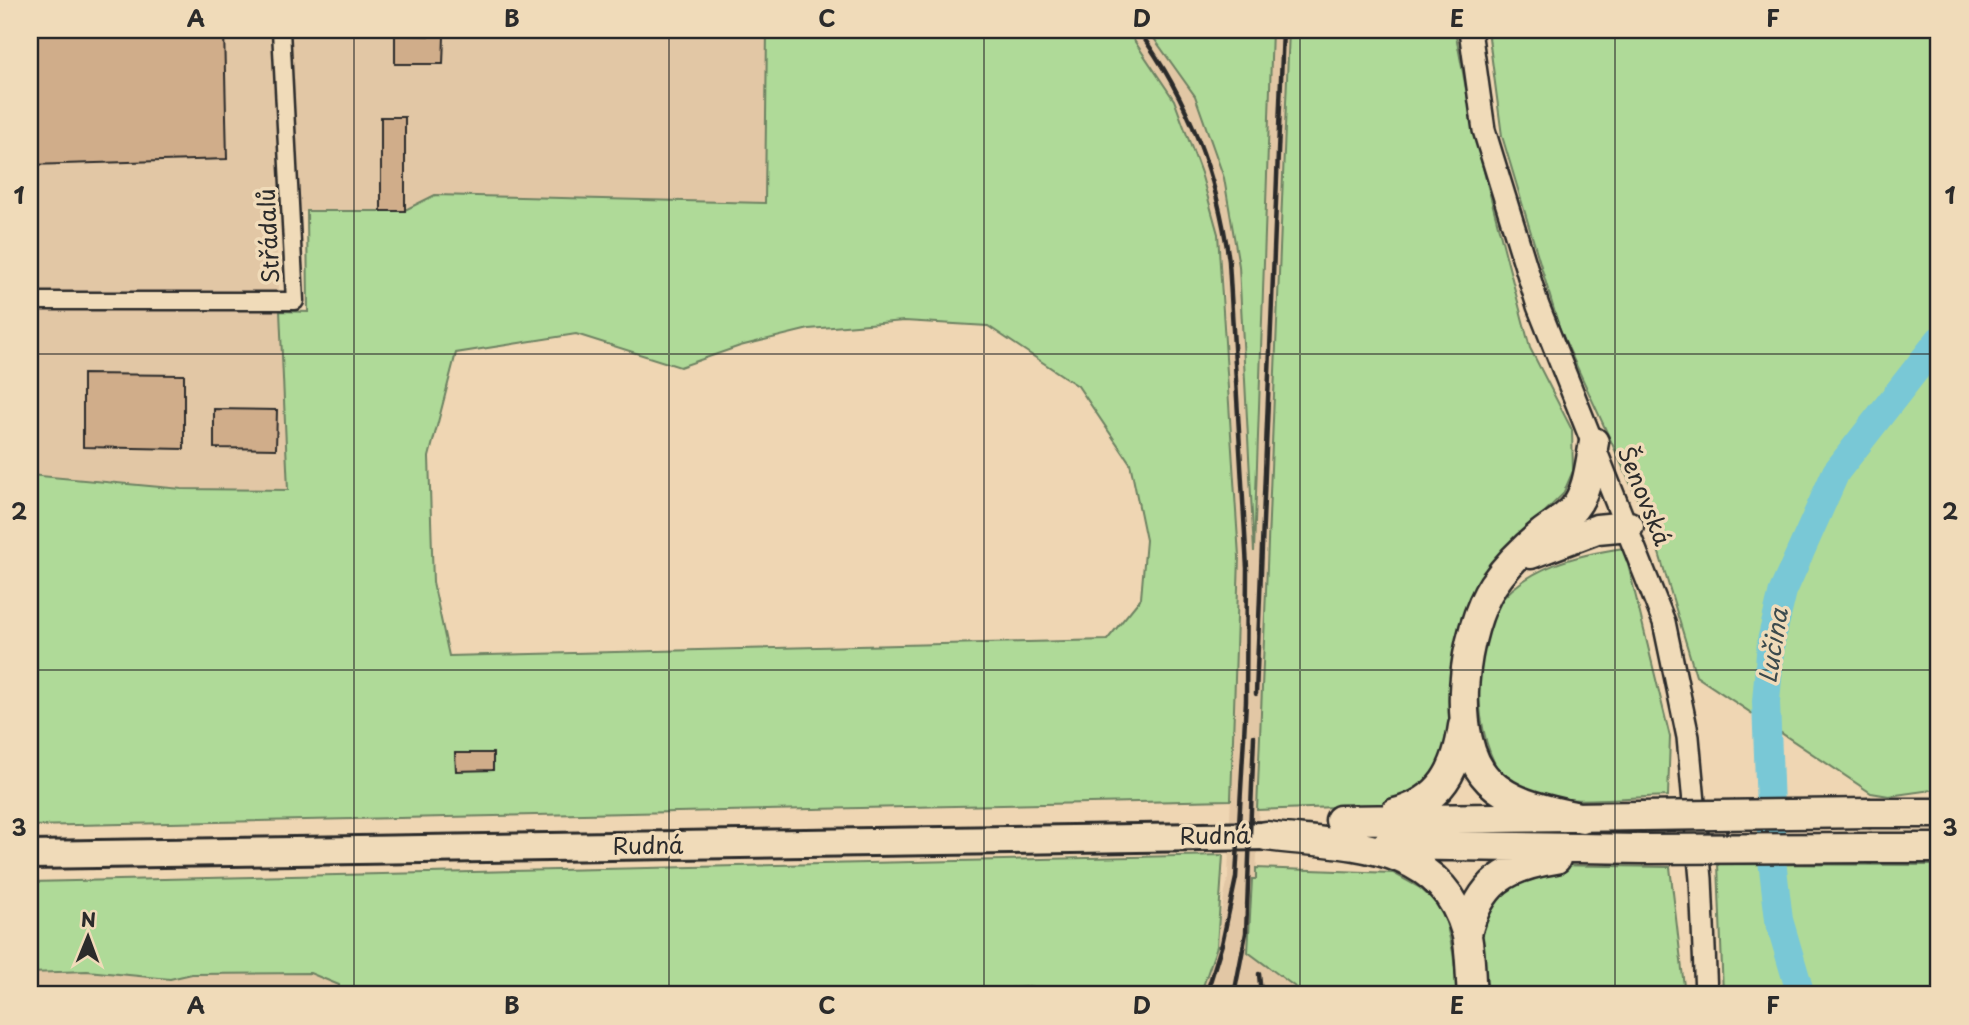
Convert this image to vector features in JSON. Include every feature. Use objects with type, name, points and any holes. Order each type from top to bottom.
[{"type":"highway","points":[[1341,833],[1419,805],[1440,789],[1449,778],[1458,755],[1465,706],[1466,663],[1473,626],[1493,586],[1512,562],[1539,536],[1574,509],[1587,479],[1594,442]]},
{"type":"highway","points":[[1574,509],[1625,516]]},
{"type":"highway","points":[[1512,562],[1581,534],[1609,526],[1625,516]]},
{"type":"highway","points":[[1465,706],[1471,747],[1487,779],[1515,800],[1582,818]]},
{"type":"highway","points":[[1906,813],[1939,803]]},
{"type":"highway","points":[[1266,836],[1582,818],[1939,813]]},
{"type":"highway","points":[[1341,833],[1639,849],[1939,848]]},
{"type":"highway","points":[[1341,833],[1428,871],[1450,895],[1467,934],[1472,995]]},
{"type":"highway","points":[[1467,934],[1473,912],[1484,893],[1513,868],[1556,859],[1618,859],[1639,849]]},
{"type":"main road","name":"Rudná","points":[[30,855],[1266,836]]},
{"type":"street","name":"Střádalů","points":[[30,301],[295,301],[281,30]]},
{"type":"street","name":"Šenovská","points":[[1470,30],[1484,130],[1538,306],[1625,516],[1664,622],[1688,737],[1707,953],[1706,995]]},
{"type":"shaded area","points":[[30,30],[767,30],[765,203],[435,195],[403,211],[275,212],[289,491],[182,489],[30,475]]},
{"type":"shaded area","points":[[1127,30],[1148,30],[1195,96],[1224,178],[1239,266],[1254,540],[1272,30],[1289,30],[1256,879],[1252,879],[1248,952],[1306,995],[30,995],[30,939],[1218,928],[1228,878],[1239,557],[1223,282],[1218,234],[1201,173],[1174,100]]},
{"type":"green space","points":[[767,30],[1127,30],[1174,100],[1201,173],[1218,234],[1239,557],[1231,800],[30,826],[30,475],[182,489],[288,490],[280,311],[308,312],[307,211],[403,211],[435,195],[765,203]],"holes":[[[904,321],[988,326],[1078,386],[1130,463],[1146,540],[1141,598],[1107,640],[449,656],[433,582],[429,457],[456,353],[576,334],[680,367],[740,346],[809,329]]]},
{"type":"green space","points":[[1148,30],[1272,30],[1254,552],[1239,266],[1224,178],[1195,96]]},
{"type":"green space","points":[[1289,30],[1455,30],[1475,137],[1530,348],[1572,430],[1573,471],[1563,494],[1503,553],[1474,590],[1459,636],[1447,754],[1439,779],[1390,805],[1257,810]]},
{"type":"green space","points":[[1488,30],[1939,30],[1939,789],[1889,796],[1871,793],[1696,676],[1653,533],[1560,330],[1502,136]]},
{"type":"green space","points":[[1624,548],[1670,737],[1668,796],[1566,799],[1528,795],[1515,789],[1501,774],[1490,754],[1483,729],[1479,673],[1488,624],[1497,606],[1509,593],[1538,572],[1572,559]]},
{"type":"green space","points":[[1223,855],[1217,946],[1200,995],[1108,995],[1082,990],[1028,987],[943,992],[580,990],[525,995],[339,995],[339,985],[310,973],[192,974],[170,979],[87,971],[30,973],[30,882]]},
{"type":"green space","points":[[1718,864],[1939,865],[1939,995],[1723,995]]},
{"type":"green space","points":[[1548,865],[1670,867],[1685,995],[1489,995],[1482,949],[1487,915],[1496,901],[1509,889]]},
{"type":"green space","points":[[1256,868],[1393,873],[1420,888],[1443,909],[1453,952],[1458,995],[1306,995],[1248,952],[1252,879],[1256,879]]},
{"type":"building","points":[[30,30],[224,30],[227,159],[30,165]]},
{"type":"building","points":[[395,35],[444,36],[443,64],[395,64]]},
{"type":"building","points":[[381,117],[405,117],[405,211],[381,211]]},
{"type":"building","points":[[83,374],[184,375],[184,449],[83,447]]},
{"type":"building","points":[[214,409],[277,410],[276,449],[214,448]]},
{"type":"building","points":[[455,753],[493,753],[493,770],[456,771]]},
{"type":"waterway","name":"Lučina","points":[[1801,995],[1779,920],[1772,860],[1766,702],[1771,641],[1783,591],[1836,472],[1939,340]]},
{"type":"railway","points":[[1138,30],[1172,84],[1198,140],[1217,198],[1229,261],[1247,568],[1246,701],[1236,878],[1222,944],[1206,995]]},
{"type":"railway","points":[[1256,694],[1283,30]]},
{"type":"railway","points":[[1234,995],[1246,933],[1254,736]]},
{"type":"railway","points":[[1259,974],[1261,995]]}]
